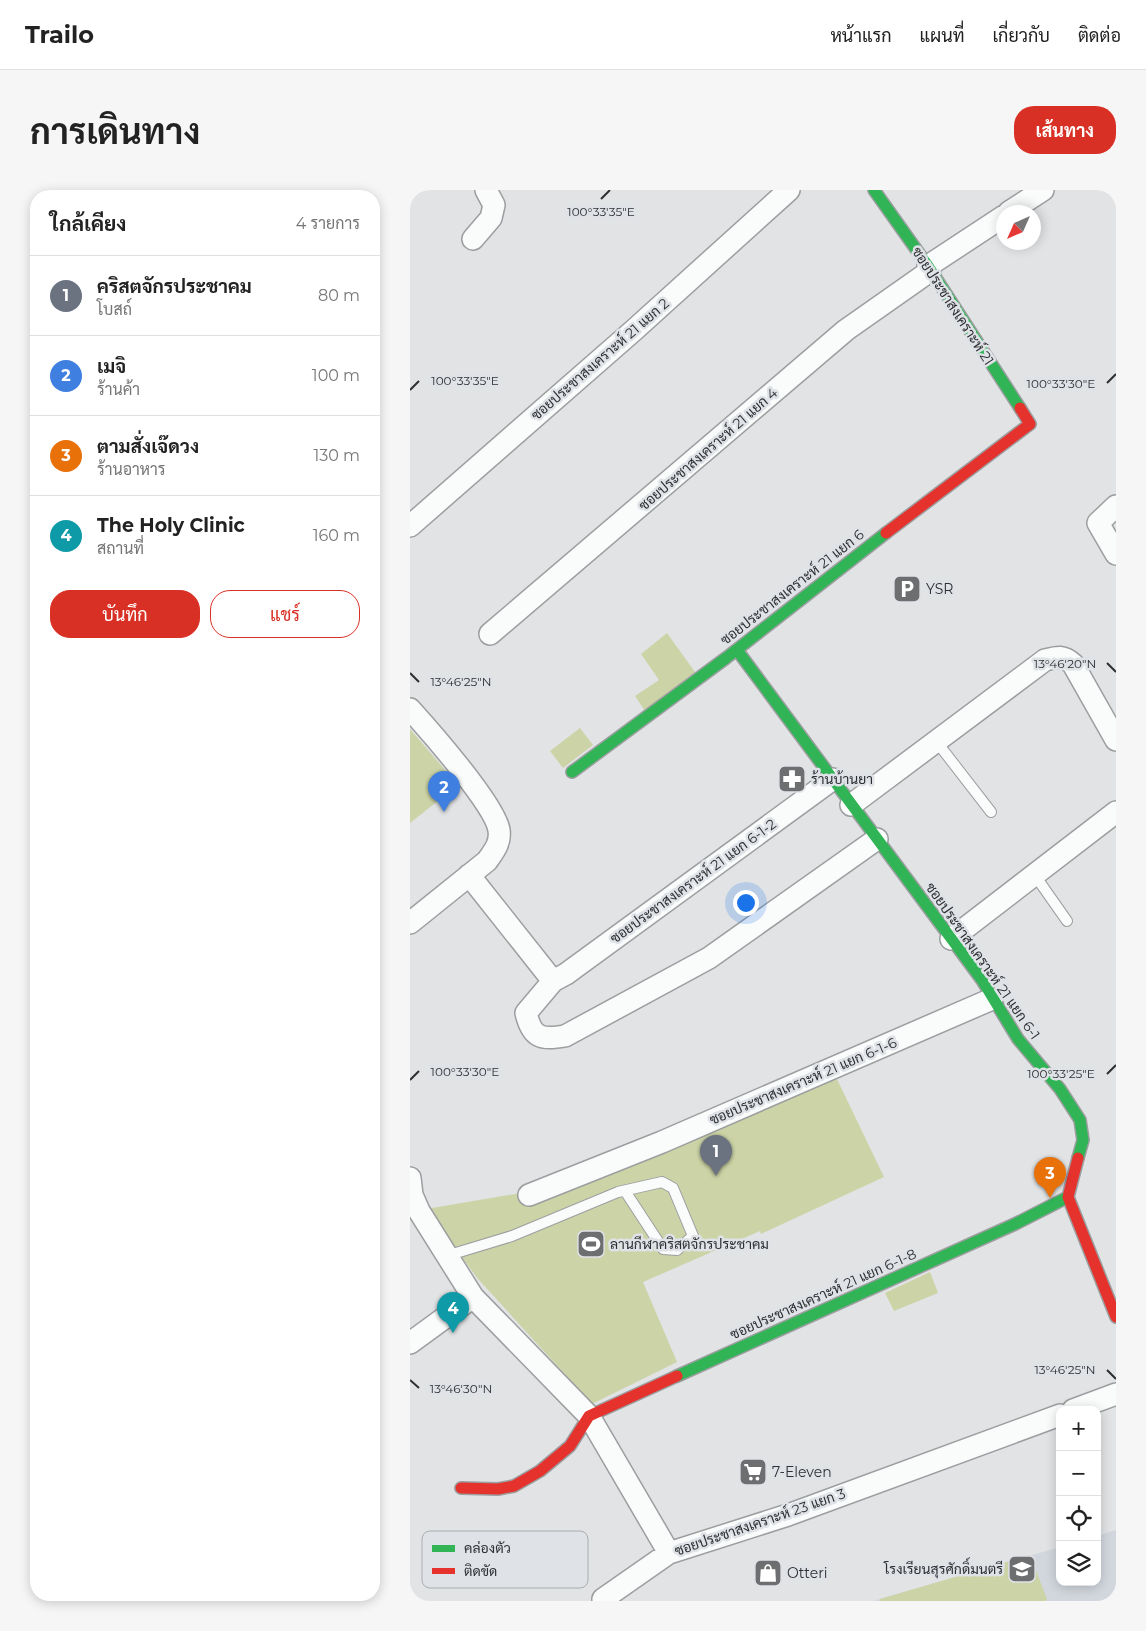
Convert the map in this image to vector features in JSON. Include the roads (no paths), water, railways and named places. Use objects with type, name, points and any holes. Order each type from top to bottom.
[{"type":"street","points":[[474,239],[491,218],[494,205],[486,190]]},
{"type":"street","name":"ซอยประชาสงเคราะห์ 21 แยก 2","points":[[410,526],[633,331],[789,190]]},
{"type":"street","name":"ซอยประชาสงเคราะห์ 21","points":[[874,190],[929,268],[1030,424]]},
{"type":"street","points":[[1020,205],[1043,190]]},
{"type":"street","name":"ซอยประชาสงเคราะห์ 21 แยก 4","points":[[490,634],[846,330],[929,268],[996,222]]},
{"type":"street","name":"ซอยประชาสงเคราะห์ 21 แยก 6","points":[[572,772],[737,650],[901,521],[1030,424]]},
{"type":"street","points":[[1116,506],[1098,523],[1116,554]]},
{"type":"street","name":"ซอยประชาสงเคราะห์ 21 แยก 6-1","points":[[737,650],[982,980],[1018,1039],[1060,1089],[1080,1120],[1083,1140],[1068,1197]]},
{"type":"street","points":[[851,805],[1045,660],[1057,656],[1066,658],[1073,664],[1116,740]]},
{"type":"street","points":[[410,709],[463,772],[492,814],[499,828],[500,839],[486,861],[410,923]]},
{"type":"street","name":"ซอยประชาสงเคราะห์ 21 แยก 6-1-2","points":[[832,779],[566,974],[553,981],[526,1013],[529,1026],[537,1035],[546,1039],[565,1036],[709,958],[877,839]]},
{"type":"street","points":[[951,939],[1116,812]]},
{"type":"street","points":[[469,875],[553,981]]},
{"type":"street","name":"ซอยประชาสงเคราะห์ 21 แยก 6-1-6","points":[[529,1195],[662,1142],[992,999]]},
{"type":"street","name":"ซอยประชาสงเคราะห์ 23 แยก 3","points":[[411,1189],[419,1211],[473,1297],[589,1416],[669,1553],[788,1515],[1056,1416]]},
{"type":"street","points":[[1068,1197],[1116,1317]]},
{"type":"street","name":"ซอยประชาสงเคราะห์ 21 แยก 6-1-8","points":[[589,1416],[1008,1228],[1068,1197]]},
{"type":"street","points":[[410,1343],[473,1297]]},
{"type":"street","points":[[1084,1406],[1116,1394]]},
{"type":"street","points":[[461,1488],[498,1489],[514,1486],[540,1471],[570,1446],[589,1416]]},
{"type":"street","points":[[603,1599],[669,1553]]},
{"type":"lane","points":[[936,741],[991,812]]},
{"type":"lane","points":[[1034,874],[1067,921]]},
{"type":"lane","points":[[446,1256],[512,1236],[625,1191],[662,1182],[673,1188],[693,1236],[677,1250],[663,1249],[625,1191]]},
{"type":"place","name":"YSR","points":[[907,589]]},
{"type":"place","name":"ร้านบ้านยา","points":[[792,779]]},
{"type":"place","name":"เมจิ","points":[[444,812]]},
{"type":"place","name":"คริสตจักรประชาคม","points":[[716,1176]]},
{"type":"place","name":"ตามสั่งเจ๊ดวง","points":[[1050,1198]]},
{"type":"place","name":"ลานกีฬาคริสตจักรประชาคม","points":[[591,1244]]},
{"type":"place","name":"The Holy Clinic","points":[[453,1333]]},
{"type":"place","name":"7-Eleven","points":[[753,1472]]},
{"type":"place","name":"โรงเรียนสุรศักดิ์มนตรี","points":[[1022,1569]]},
{"type":"place","name":"Otteri","points":[[768,1573]]}]
